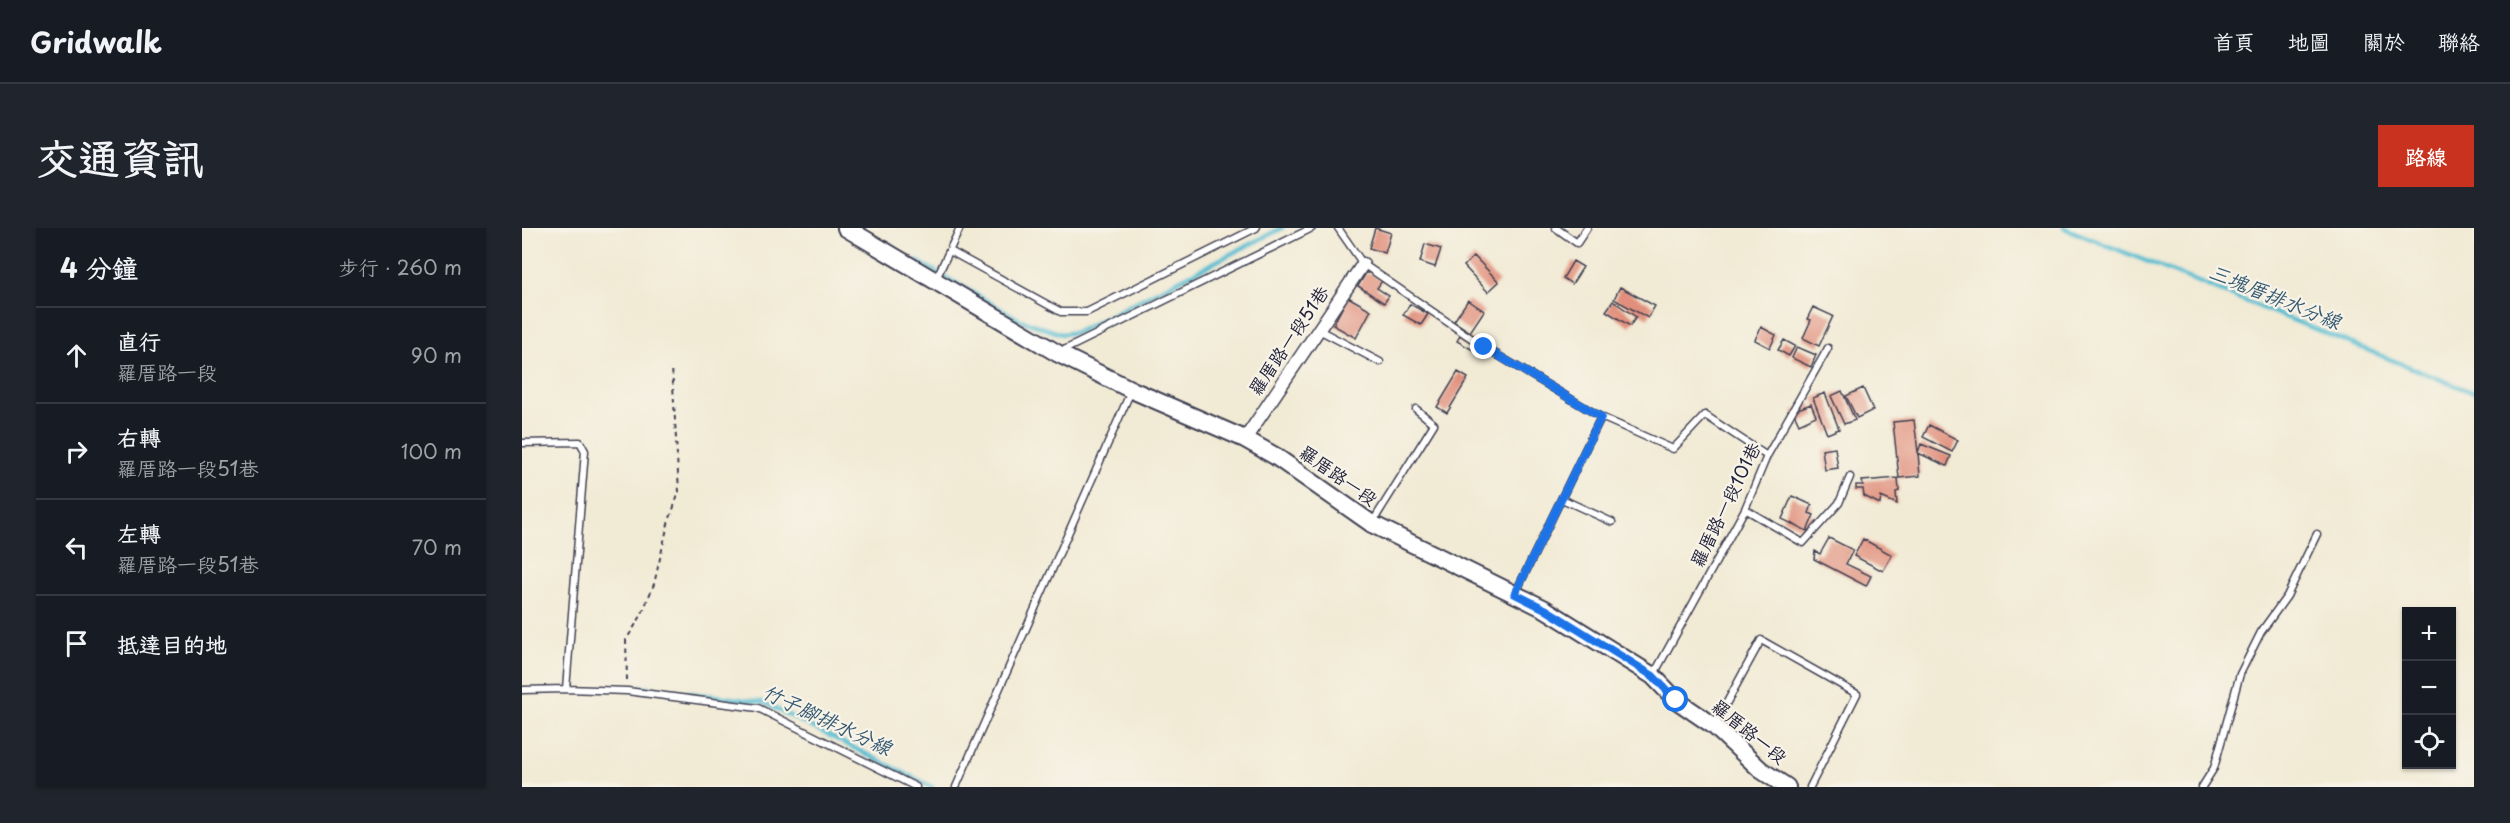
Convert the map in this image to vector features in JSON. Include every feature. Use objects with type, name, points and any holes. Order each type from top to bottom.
[{"type":"street","name":"羅厝路一段","points":[[846,228],[1057,353],[1132,390],[1245,439],[1275,456],[1372,524],[1545,609],[1653,676],[1676,700],[1714,726],[1761,770],[1787,787]]},
{"type":"street","name":"羅厝路一段51巷","points":[[1245,439],[1363,264]]},
{"type":"lane","points":[[935,282],[960,228]]},
{"type":"lane","points":[[950,251],[1061,312],[1087,312],[1256,228]]},
{"type":"lane","points":[[1057,353],[1312,228]]},
{"type":"lane","points":[[1338,228],[1363,264],[1484,347],[1601,417],[1673,449],[1705,415],[1767,456]]},
{"type":"lane","points":[[1556,228],[1577,243],[1587,228]]},
{"type":"lane","points":[[1318,330],[1380,362]]},
{"type":"lane","name":"羅厝路一段101巷","points":[[1653,676],[1745,509],[1767,456],[1828,348]]},
{"type":"lane","points":[[956,787],[1132,390]]},
{"type":"lane","points":[[1372,524],[1434,424],[1416,409]]},
{"type":"lane","points":[[1515,594],[1601,417]]},
{"type":"lane","points":[[522,443],[580,442],[585,451],[566,689]]},
{"type":"lane","points":[[1745,509],[1803,543],[1839,503],[1850,477]]},
{"type":"lane","points":[[1562,499],[1612,522]]},
{"type":"lane","points":[[2202,787],[2214,768],[2240,675],[2261,632],[2287,596],[2317,534]]},
{"type":"lane","points":[[1714,726],[1761,640],[1857,694],[1810,787]]},
{"type":"lane","points":[[522,690],[627,691],[758,708],[916,787]]},
{"type":"path","points":[[627,691],[626,640],[641,616],[654,585],[668,524],[679,492],[672,367]]},
{"type":"building","points":[[1375,228],[1391,233],[1385,253],[1369,248]]},
{"type":"building","points":[[1425,244],[1441,249],[1435,267],[1420,262]]},
{"type":"building","points":[[1474,256],[1499,282],[1488,292],[1464,266]]},
{"type":"building","points":[[1573,261],[1583,267],[1572,284],[1563,278]]},
{"type":"building","points":[[1366,273],[1371,273],[1382,281],[1377,288],[1389,296],[1384,303],[1358,286]]},
{"type":"building","points":[[1620,287],[1655,306],[1648,318],[1614,299]]},
{"type":"building","points":[[1348,297],[1371,310],[1356,338],[1333,325]]},
{"type":"building","points":[[1468,300],[1484,311],[1470,332],[1454,321]]},
{"type":"building","points":[[1613,301],[1636,317],[1630,326],[1606,311]]},
{"type":"building","points":[[1410,304],[1428,314],[1421,325],[1403,315]]},
{"type":"building","points":[[1813,307],[1833,316],[1819,346],[1803,338],[1811,320],[1807,319]]},
{"type":"building","points":[[1761,327],[1776,335],[1770,348],[1755,340]]},
{"type":"building","points":[[1461,334],[1484,347],[1480,354],[1457,341]]},
{"type":"building","points":[[1784,340],[1795,346],[1789,356],[1778,350]]},
{"type":"building","points":[[1797,347],[1816,355],[1811,367],[1792,358]]},
{"type":"building","points":[[1458,372],[1468,378],[1447,413],[1437,407]]},
{"type":"building","points":[[1863,388],[1873,410],[1857,418],[1846,396]]},
{"type":"building","points":[[1842,391],[1855,420],[1844,424],[1831,396]]},
{"type":"building","points":[[1825,393],[1839,429],[1827,434],[1813,398]]},
{"type":"building","points":[[1811,404],[1816,416],[1799,424],[1793,411]]},
{"type":"building","points":[[1914,420],[1918,452],[1921,444],[1951,456],[1947,466],[1918,453],[1920,476],[1899,478],[1893,422]]},
{"type":"building","points":[[1929,425],[1958,440],[1952,452],[1923,437]]},
{"type":"building","points":[[1835,448],[1838,468],[1825,470],[1822,450]]},
{"type":"building","points":[[1898,478],[1897,504],[1881,497],[1880,504],[1864,496],[1863,489],[1856,489],[1856,485],[1863,485],[1862,481]]},
{"type":"building","points":[[1792,496],[1812,505],[1809,513],[1814,515],[1807,531],[1782,519]]},
{"type":"building","points":[[1829,538],[1853,550],[1846,564],[1871,576],[1866,586],[1814,559],[1815,551],[1820,554]]},
{"type":"building","points":[[1863,539],[1892,555],[1883,571],[1854,556]]},
{"type":"waterway","name":"三塊厝排水分線","points":[[917,261],[1020,320],[1062,334],[1077,332],[1282,228]]},
{"type":"waterway","name":"三塊厝排水分線","points":[[2064,228],[2474,393]]},
{"type":"waterway","name":"竹子腳排水分線","points":[[633,686],[762,702],[932,787]]},
{"type":"route","points":[[1484,347],[1601,417],[1515,594],[1545,609],[1653,676],[1676,700]]}]
